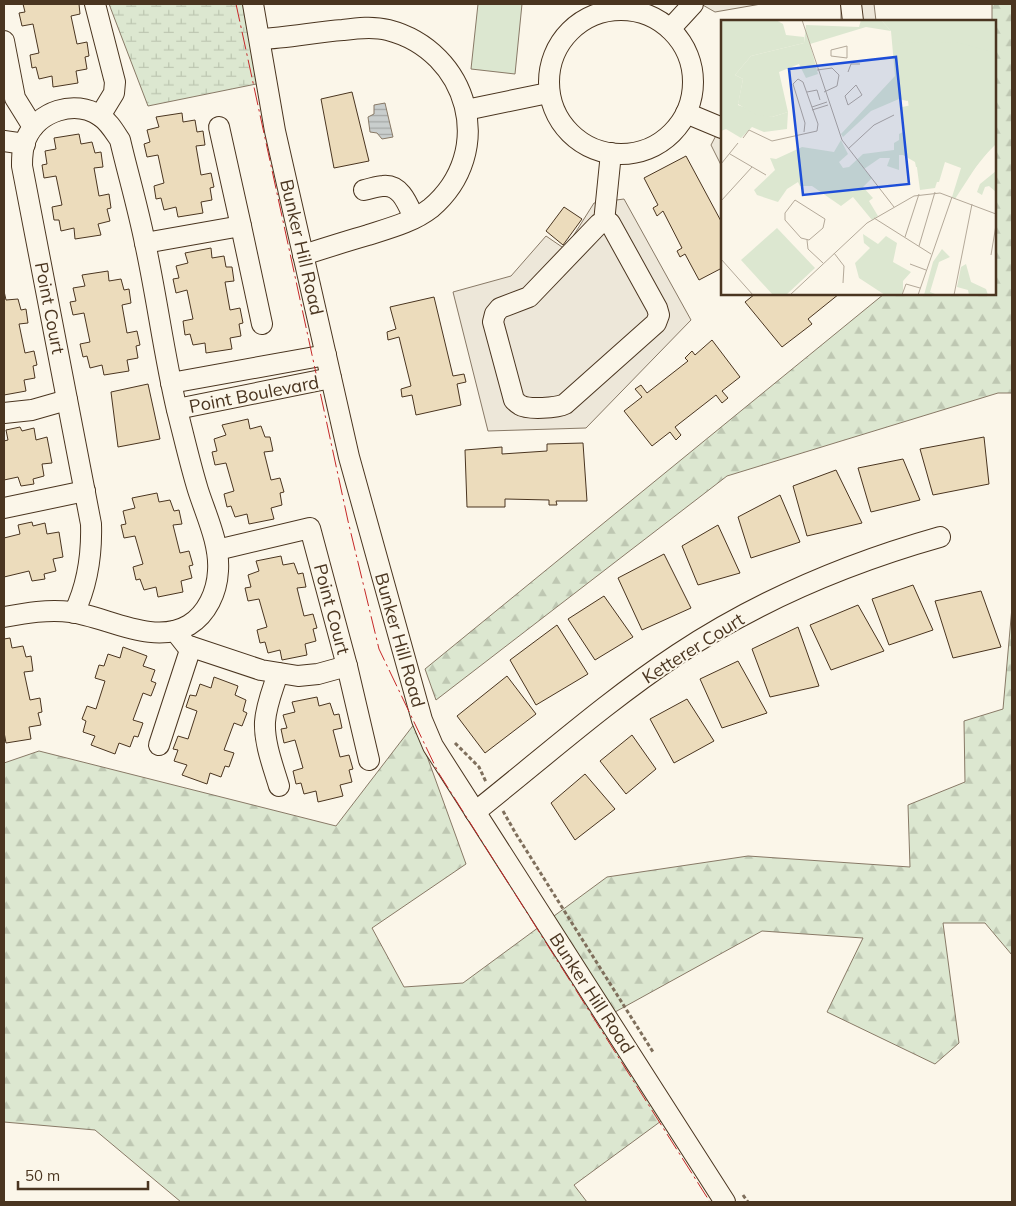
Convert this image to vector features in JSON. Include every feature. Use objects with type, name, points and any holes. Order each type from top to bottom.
[{"type":"street","points":[[95,4],[115,82],[114,93],[100,116]]},
{"type":"street","name":"Bunker Hill Road","points":[[253,4],[275,131],[349,457],[422,720],[433,746],[475,812],[734,1198]]},
{"type":"street","points":[[670,29],[693,4]]},
{"type":"street","points":[[851,4],[853,20]]},
{"type":"street","points":[[584,11],[634,11],[651,16],[670,29],[682,43],[689,58],[693,74],[693,91],[686,113],[677,127],[665,139],[648,149],[632,153],[611,153],[593,149],[577,139],[556,114],[548,93],[552,59],[560,43],[584,11]]},
{"type":"street","points":[[260,39],[363,28],[386,30],[406,36],[422,44],[437,56],[451,72],[461,91],[466,110],[468,132],[465,154],[458,173],[447,191],[430,208],[396,226],[303,255]]},
{"type":"street","points":[[4,41],[15,98],[29,135]]},
{"type":"street","points":[[466,110],[548,93]]},
{"type":"street","points":[[4,141],[29,135],[44,117],[57,111],[71,108],[86,110],[100,116],[111,125],[120,140],[145,243],[171,383],[194,475],[216,550],[218,570],[215,589],[209,605],[200,617],[188,626],[175,631],[159,633],[133,629],[74,613],[58,611],[30,612],[4,617]]},
{"type":"street","points":[[686,113],[721,128]]},
{"type":"street","points":[[219,127],[262,324]]},
{"type":"street","name":"Point Court","points":[[29,135],[22,154],[22,166],[91,524],[92,548],[88,574],[74,613]]},
{"type":"street","points":[[604,222],[611,153]]},
{"type":"street","points":[[364,190],[384,185],[393,188],[404,196],[414,218]]},
{"type":"street","points":[[604,222],[610,223],[657,308],[659,315],[656,324],[565,404],[558,408],[519,405],[514,400],[493,322],[495,314],[500,308],[529,297],[599,224],[604,222]]},
{"type":"street","points":[[145,243],[240,226]]},
{"type":"street","name":"Point Boulevard","points":[[171,383],[326,355]]},
{"type":"street","name":"Point Boulevard","points":[[177,409],[331,378]]},
{"type":"street","points":[[4,413],[32,410],[67,400]]},
{"type":"street","points":[[4,508],[85,491]]},
{"type":"street","name":"Point Court","points":[[216,550],[310,528],[347,666],[369,760]]},
{"type":"street","name":"Ketterer Court","points":[[475,812],[628,690],[679,654],[737,619],[801,586],[859,563],[940,538]]},
{"type":"street","name":"Point Court","points":[[175,631],[186,645],[261,670],[298,676],[318,674],[347,666]]},
{"type":"street","points":[[159,745],[191,647]]},
{"type":"street","points":[[278,673],[265,723],[268,748],[279,786]]},
{"type":"path","points":[[452,741],[479,767],[484,780],[516,834],[658,1060]]},
{"type":"path","points":[[734,1198],[748,1202]]},
{"type":"green space","points":[[109,4],[251,4],[266,82],[148,106]]},
{"type":"green space","points":[[478,4],[522,4],[515,74],[471,69]]},
{"type":"green space","points":[[992,4],[1012,4],[1012,393],[998,393],[727,476],[436,700],[425,669],[883,295],[996,295],[996,20],[992,20]]},
{"type":"green space","points":[[1012,607],[1012,955],[985,923],[943,923],[959,1043],[935,1064],[827,1012],[863,938],[762,931],[606,1017],[672,1113],[574,1185],[587,1202],[181,1202],[95,1130],[4,1122],[4,763],[39,751],[336,826],[415,723],[466,864],[372,928],[404,987],[463,983],[607,877],[748,856],[910,867],[908,805],[965,782],[964,721],[1003,709]]},
{"type":"shaded area","points":[[701,4],[761,4],[715,12]]},
{"type":"shaded area","points":[[841,4],[874,4],[876,20],[841,20]]},
{"type":"shaded area","points":[[385,103],[393,137],[382,139],[377,133],[370,132],[368,117],[374,114],[374,105]]},
{"type":"shaded area","points":[[721,126],[721,165],[711,145]]},
{"type":"shaded area","points":[[624,199],[691,320],[586,428],[488,431],[453,292],[511,276],[546,236],[565,249],[594,203]]},
{"type":"building","points":[[23,4],[79,4],[80,14],[71,16],[77,44],[87,42],[89,56],[85,57],[87,69],[76,71],[78,83],[53,87],[52,76],[39,79],[36,67],[32,68],[30,55],[39,53],[33,24],[22,26],[19,13],[25,12]]},
{"type":"building","points":[[352,92],[369,161],[334,168],[321,99]]},
{"type":"building","points":[[182,113],[183,122],[195,120],[197,132],[203,131],[205,145],[196,146],[201,175],[211,173],[214,187],[210,188],[212,200],[201,202],[203,213],[178,217],[176,207],[164,210],[161,198],[156,199],[154,186],[164,183],[158,155],[147,157],[144,144],[150,142],[147,130],[159,127],[156,117]]},
{"type":"building","points":[[79,134],[81,144],[92,142],[95,153],[101,152],[103,167],[94,168],[99,196],[109,194],[111,208],[107,209],[110,221],[98,224],[101,235],[75,239],[74,228],[61,231],[59,220],[54,220],[52,207],[62,205],[56,176],[44,178],[42,165],[47,164],[45,151],[56,149],[54,138]]},
{"type":"building","points":[[686,156],[721,221],[721,269],[699,280],[685,254],[680,257],[677,251],[682,248],[663,211],[657,216],[653,208],[658,205],[644,178]]},
{"type":"building","points":[[564,207],[582,219],[563,245],[546,231]]},
{"type":"building","points":[[211,248],[212,258],[224,256],[226,267],[232,267],[234,281],[225,282],[230,310],[240,308],[243,323],[239,324],[241,336],[230,338],[232,349],[206,353],[205,343],[193,345],[190,334],[185,335],[183,321],[193,319],[187,290],[176,293],[173,279],[179,278],[176,266],[188,263],[185,253]]},
{"type":"building","points":[[108,271],[109,281],[121,279],[124,290],[129,289],[131,303],[122,305],[127,333],[137,331],[140,345],[136,346],[138,358],[127,360],[129,371],[104,375],[102,365],[90,368],[87,356],[83,357],[80,344],[90,342],[84,313],[73,315],[70,302],[76,301],[73,288],[85,286],[82,275]]},
{"type":"building","points":[[4,291],[6,300],[18,299],[21,310],[26,309],[28,323],[19,324],[25,353],[34,351],[37,365],[33,366],[35,378],[24,380],[26,391],[4,395]]},
{"type":"building","points":[[754,295],[838,295],[808,319],[812,324],[782,347],[745,302]]},
{"type":"building","points":[[434,297],[453,376],[464,374],[466,382],[457,384],[461,405],[416,415],[412,395],[402,397],[401,389],[411,386],[399,337],[388,340],[387,332],[396,329],[390,307]]},
{"type":"building","points":[[712,340],[740,377],[722,391],[728,398],[722,403],[716,395],[675,427],[681,435],[676,440],[670,432],[652,446],[624,411],[642,397],[635,389],[641,385],[647,393],[688,361],[685,358],[692,351],[695,355]]},
{"type":"building","points":[[148,384],[160,439],[118,447],[111,392]]},
{"type":"building","points":[[248,419],[250,429],[261,426],[265,437],[270,437],[273,451],[264,452],[271,480],[280,478],[284,492],[280,493],[282,505],[271,508],[274,519],[249,524],[247,514],[235,517],[231,506],[227,507],[224,494],[234,491],[226,463],[215,465],[212,452],[217,451],[214,439],[226,435],[222,425]]},
{"type":"building","points":[[20,427],[22,431],[34,428],[36,440],[47,437],[52,463],[42,464],[44,476],[33,479],[34,484],[21,486],[18,477],[4,480],[4,441],[8,440],[6,430]]},
{"type":"building","points":[[984,437],[989,484],[933,495],[920,449]]},
{"type":"building","points":[[583,443],[587,501],[556,501],[557,505],[549,505],[549,500],[505,499],[505,507],[467,507],[465,450],[502,447],[502,454],[547,451],[547,444]]},
{"type":"building","points":[[903,459],[920,500],[871,512],[858,468]]},
{"type":"building","points":[[836,470],[862,523],[807,536],[793,486]]},
{"type":"building","points":[[157,493],[159,502],[170,500],[174,511],[179,510],[182,524],[173,525],[180,553],[189,551],[193,565],[189,566],[192,578],[181,581],[183,592],[158,597],[156,587],[144,590],[140,579],[136,580],[133,567],[143,564],[135,536],[124,538],[121,525],[126,524],[123,511],[135,508],[132,498]]},
{"type":"building","points":[[780,495],[800,542],[751,558],[738,517]]},
{"type":"building","points":[[32,522],[33,526],[45,523],[47,534],[59,532],[63,557],[53,559],[56,571],[44,574],[45,579],[32,581],[29,571],[4,577],[4,538],[20,534],[18,525]]},
{"type":"building","points":[[718,525],[740,573],[698,585],[682,546]]},
{"type":"building","points":[[664,554],[691,608],[642,630],[618,578]]},
{"type":"building","points":[[281,556],[283,565],[294,563],[298,574],[303,573],[306,587],[297,588],[304,616],[313,614],[317,628],[313,629],[316,641],[305,644],[307,655],[282,660],[280,650],[268,653],[265,642],[260,643],[257,630],[267,627],[259,599],[248,601],[245,588],[251,587],[248,575],[259,571],[256,561]]},
{"type":"building","points":[[913,585],[933,630],[889,645],[872,599]]},
{"type":"building","points":[[981,591],[1001,647],[953,658],[935,601]]},
{"type":"building","points":[[604,596],[633,637],[595,660],[568,619]]},
{"type":"building","points":[[858,605],[884,651],[831,670],[810,625]]},
{"type":"building","points":[[557,625],[588,674],[536,705],[510,660]]},
{"type":"building","points":[[798,627],[819,686],[770,697],[752,649]]},
{"type":"building","points":[[10,638],[12,648],[23,646],[26,657],[31,656],[33,671],[24,672],[30,700],[40,698],[42,712],[38,713],[41,725],[29,727],[31,739],[6,743],[4,732],[4,639]]},
{"type":"building","points":[[123,647],[147,656],[143,666],[155,670],[151,681],[156,683],[151,696],[143,693],[133,720],[143,723],[138,737],[134,736],[130,747],[119,743],[115,754],[91,745],[95,736],[83,732],[86,721],[82,719],[87,706],[96,709],[105,681],[95,678],[99,665],[104,666],[108,654],[120,658]]},
{"type":"building","points":[[738,661],[767,713],[722,728],[700,679]]},
{"type":"building","points":[[507,676],[536,714],[485,753],[457,716]]},
{"type":"building","points":[[214,677],[238,686],[235,695],[246,700],[243,711],[247,713],[242,726],[234,723],[224,750],[234,753],[229,767],[225,766],[221,777],[210,773],[207,784],[182,775],[187,765],[174,761],[178,750],[173,749],[178,736],[188,739],[197,711],[186,707],[190,695],[196,696],[200,684],[211,688]]},
{"type":"building","points":[[317,697],[319,706],[330,703],[334,715],[339,714],[342,728],[333,730],[340,757],[349,755],[353,769],[349,770],[352,782],[340,785],[343,796],[318,802],[316,791],[304,794],[301,783],[296,784],[293,771],[303,768],[295,740],[284,743],[281,729],[287,728],[283,715],[295,712],[292,702]]},
{"type":"building","points":[[687,699],[714,741],[674,763],[650,719]]},
{"type":"building","points":[[632,735],[656,769],[626,794],[600,761]]},
{"type":"building","points":[[585,774],[615,809],[575,840],[551,803]]},
{"type":"power","points":[[236,4],[348,521],[379,649],[438,772],[710,1202]]}]
